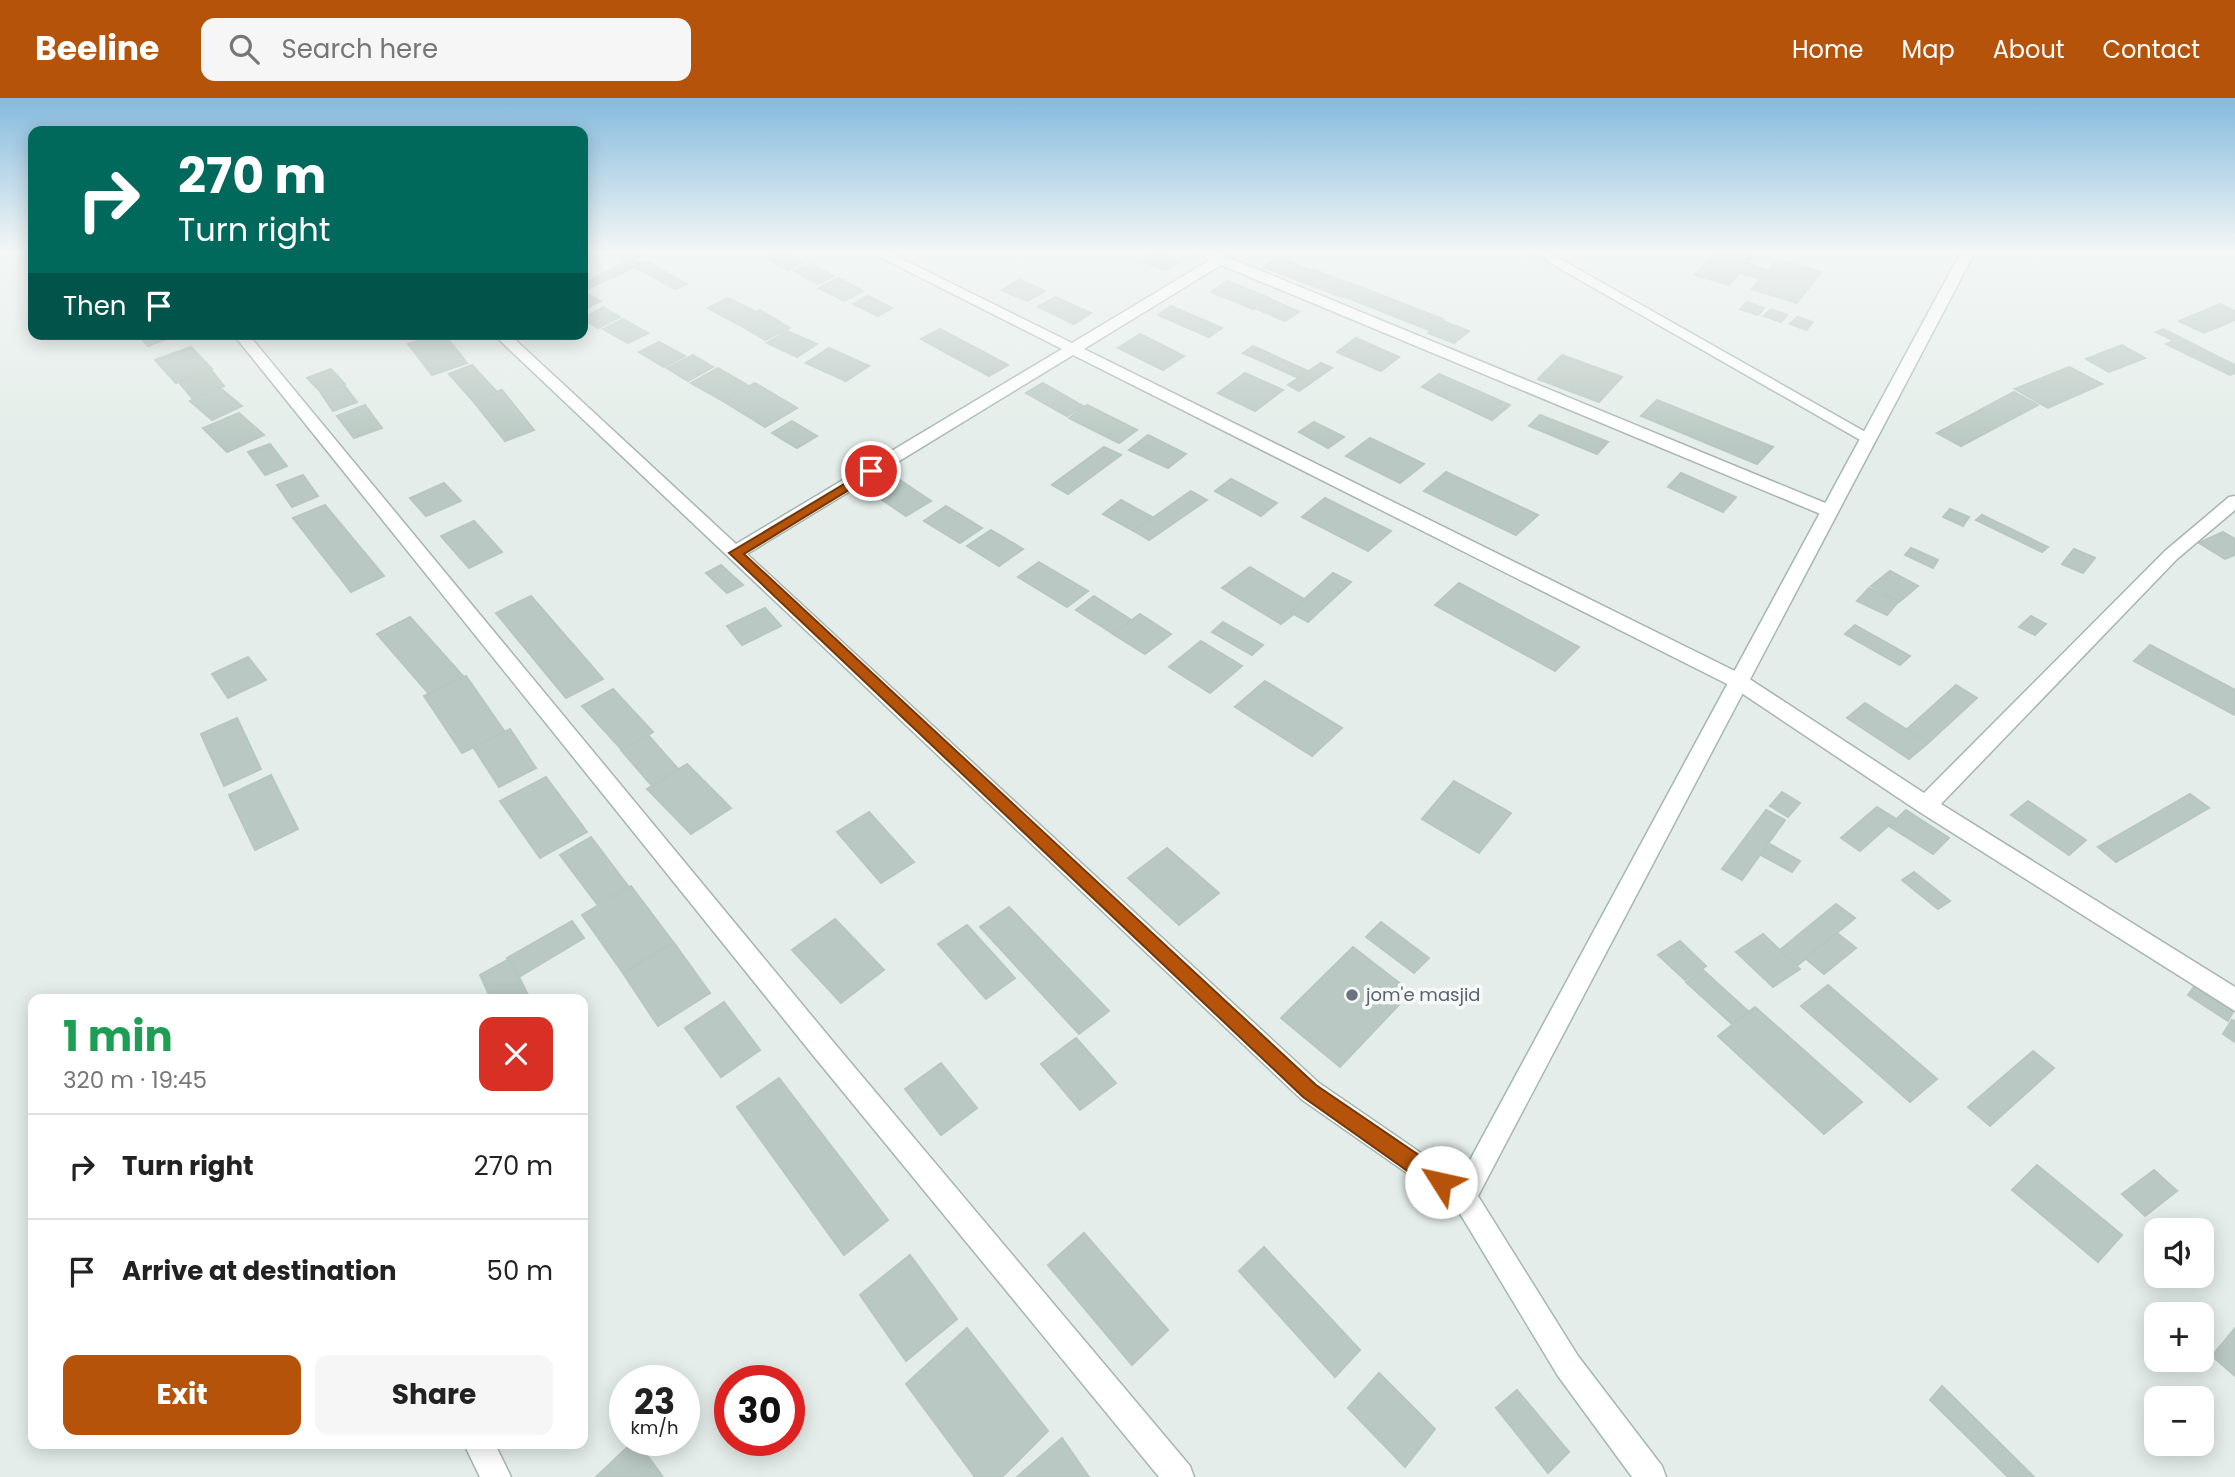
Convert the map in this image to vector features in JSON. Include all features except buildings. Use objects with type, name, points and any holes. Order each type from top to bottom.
[{"type":"street","points":[[1006,316],[1738,681],[1926,805],[2235,1000]]},
{"type":"street","points":[[736,553],[1127,316]]},
{"type":"street","points":[[1357,316],[1829,511]]},
{"type":"street","points":[[1650,316],[1868,438]]},
{"type":"street","points":[[1462,1197],[1934,316]]},
{"type":"street","points":[[245,340],[821,1046],[1179,1477]]},
{"type":"street","points":[[506,340],[1310,1091],[1462,1197],[1568,1366],[1651,1477]]},
{"type":"street","points":[[1926,805],[2171,555],[2235,501]]},
{"type":"street","points":[[482,1449],[496,1477]]},
{"type":"place","name":"jom'e masjid","points":[[1352,995]]},
{"type":"route","points":[[871,471],[736,553],[1310,1091],[1441,1182]]}]
